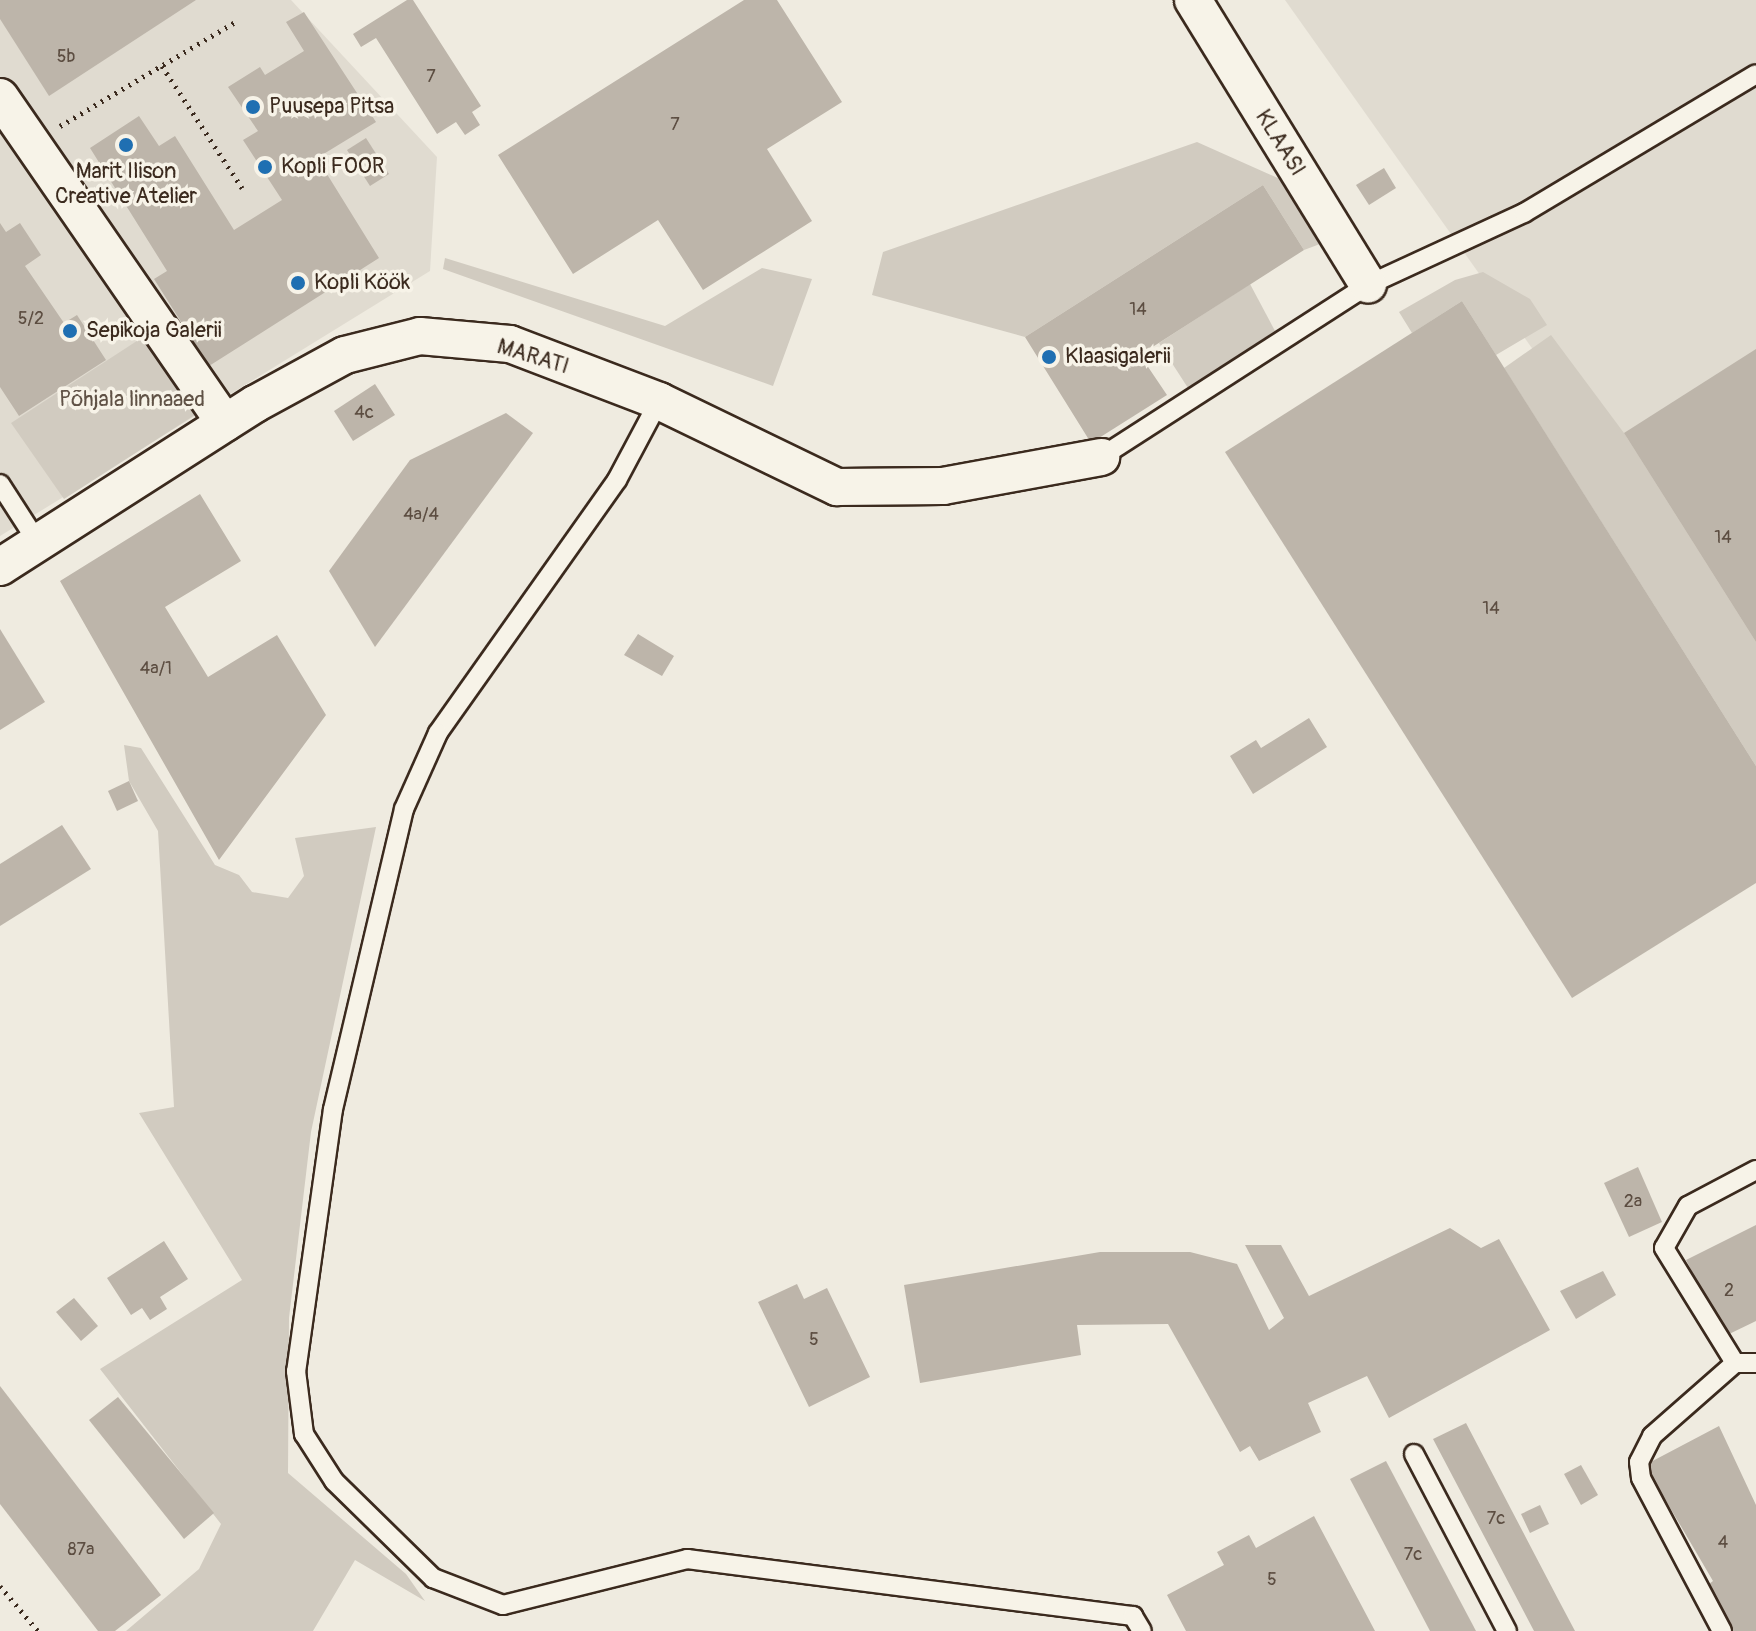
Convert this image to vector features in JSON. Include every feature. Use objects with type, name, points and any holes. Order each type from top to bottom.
[{"type":"street","name":"KLAASI","points":[[1193,0],[1368,285]]},
{"type":"street","points":[[0,97],[225,423]]},
{"type":"street","name":"MARATI","points":[[0,567],[225,423],[345,355],[420,336],[510,344],[659,401],[837,487],[943,486],[1101,457]]},
{"type":"lane","points":[[1101,457],[1368,285],[1524,213],[1756,74]]},
{"type":"lane","points":[[659,401],[617,480],[438,733],[404,809],[333,1109],[296,1371],[304,1434],[334,1481],[433,1578],[503,1605],[687,1559],[1133,1616],[1142,1631]]},
{"type":"lane","points":[[0,484],[38,543]]},
{"type":"lane","points":[[1735,1363],[1664,1248],[1688,1206],[1756,1170]]},
{"type":"lane","points":[[1722,1631],[1641,1478],[1639,1462],[1652,1436],[1735,1363],[1756,1363]]},
{"type":"lane","points":[[1414,1454],[1507,1631]]},
{"type":"path","points":[[32,143],[237,21]]},
{"type":"path","points":[[162,66],[242,188]]},
{"type":"path","points":[[0,1586],[38,1631]]},
{"type":"shaded area","points":[[0,0],[291,0],[437,157],[430,271],[0,536]]},
{"type":"shaded area","points":[[1285,0],[1756,0],[1756,664]]},
{"type":"green space","points":[[1197,142],[1280,179],[1320,244],[1304,250],[1263,185],[1025,337],[872,295],[883,252]]},
{"type":"green space","points":[[445,258],[665,326],[762,268],[812,279],[773,386],[443,269]]},
{"type":"green space","points":[[1483,272],[1530,299],[1547,325],[1496,355],[1462,301],[1412,333],[1399,312],[1455,280]]},
{"type":"green space","points":[[1250,284],[1275,331],[1188,388],[1159,343]]},
{"type":"green space","name":"Põhjala linnaaed","points":[[146,335],[201,411],[64,499],[11,423]]},
{"type":"green space","points":[[1551,335],[1624,433],[1756,642],[1756,766],[1504,368]]},
{"type":"green space","points":[[124,745],[141,748],[215,865],[239,875],[252,892],[288,898],[304,876],[295,838],[376,827],[311,1132],[289,1318],[288,1473],[406,1574],[425,1601],[355,1560],[313,1631],[126,1631],[199,1569],[221,1524],[100,1369],[242,1280],[139,1113],[174,1107],[158,831],[129,781]]},
{"type":"building","points":[[0,0],[196,0],[49,96],[0,19]]},
{"type":"building","points":[[407,0],[413,0],[481,106],[472,112],[480,125],[465,135],[456,122],[437,134],[376,38],[361,47],[353,34]]},
{"type":"building","points":[[744,0],[777,0],[842,102],[767,149],[812,221],[703,290],[658,220],[573,274],[498,155]]},
{"type":"building","points":[[304,12],[376,122],[317,158],[379,258],[209,366],[154,279],[167,271],[90,148],[139,116],[159,146],[175,136],[234,230],[282,200],[243,140],[258,131],[228,87],[260,67],[265,75],[304,51],[286,22]]},
{"type":"building","points":[[366,138],[389,174],[370,186],[347,150]]},
{"type":"building","points":[[1384,168],[1396,188],[1369,205],[1356,185]]},
{"type":"building","points":[[1263,185],[1304,250],[1140,355],[1167,395],[1091,443],[1025,337]]},
{"type":"building","points":[[0,223],[6,232],[20,223],[41,255],[25,266],[64,323],[77,315],[106,360],[19,416],[0,387]]},
{"type":"building","points":[[1462,301],[1756,766],[1756,883],[1572,998],[1225,452]]},
{"type":"building","points":[[1756,349],[1756,642],[1624,433]]},
{"type":"building","points":[[375,384],[395,415],[353,441],[334,411]]},
{"type":"building","points":[[506,413],[533,433],[375,647],[329,571],[410,460]]},
{"type":"building","points":[[200,494],[241,561],[165,607],[208,677],[277,635],[326,715],[219,860],[60,581]]},
{"type":"building","points":[[0,629],[45,702],[0,730]]},
{"type":"building","points":[[638,634],[674,656],[662,676],[624,655]]},
{"type":"building","points":[[1309,718],[1327,747],[1253,794],[1230,756],[1256,740],[1261,748]]},
{"type":"building","points":[[129,781],[138,801],[117,811],[108,791]]},
{"type":"building","points":[[62,825],[91,869],[0,926],[0,864]]},
{"type":"building","points":[[1638,1167],[1662,1222],[1629,1237],[1604,1183]]},
{"type":"building","points":[[1756,1225],[1756,1321],[1725,1336],[1686,1260]]},
{"type":"building","points":[[1450,1228],[1481,1248],[1499,1239],[1550,1330],[1389,1418],[1367,1376],[1308,1403],[1321,1432],[1259,1461],[1250,1446],[1240,1452],[1168,1324],[1077,1325],[1081,1355],[920,1383],[904,1285],[1100,1252],[1190,1252],[1237,1264],[1269,1330],[1284,1318],[1245,1245],[1281,1245],[1309,1296]]},
{"type":"building","points":[[164,1241],[188,1279],[160,1297],[167,1309],[150,1320],[142,1308],[131,1315],[107,1278]]},
{"type":"building","points":[[1603,1271],[1616,1295],[1576,1319],[1560,1291]]},
{"type":"building","points":[[797,1284],[804,1299],[827,1288],[870,1377],[809,1407],[758,1302]]},
{"type":"building","points":[[74,1298],[98,1326],[81,1341],[56,1312]]},
{"type":"building","points":[[0,1386],[161,1595],[115,1631],[98,1631],[0,1504]]},
{"type":"building","points":[[118,1397],[214,1513],[184,1539],[89,1420]]},
{"type":"building","points":[[1466,1423],[1575,1631],[1534,1631],[1433,1439]]},
{"type":"building","points":[[1719,1426],[1756,1505],[1756,1631],[1729,1631],[1705,1587],[1713,1581],[1645,1465]]},
{"type":"building","points":[[1386,1461],[1476,1631],[1430,1631],[1350,1479]]},
{"type":"building","points":[[1581,1465],[1598,1495],[1581,1505],[1564,1474]]},
{"type":"building","points":[[1540,1505],[1549,1524],[1530,1533],[1521,1514]]},
{"type":"building","points":[[1314,1516],[1375,1631],[1186,1631],[1167,1595],[1224,1565],[1217,1552],[1249,1535],[1256,1548]]},
{"type":"place","name":"Puusepa Pitsa","points":[[253,107]]},
{"type":"place","name":"Marit Ilison Creative Atelier","points":[[126,145]]},
{"type":"place","name":"Kopli FOOR","points":[[265,167]]},
{"type":"place","name":"Kopli Köök","points":[[298,283]]},
{"type":"place","name":"Sepikoja Galerii","points":[[70,331]]},
{"type":"place","name":"Klaasigalerii","points":[[1049,357]]}]
